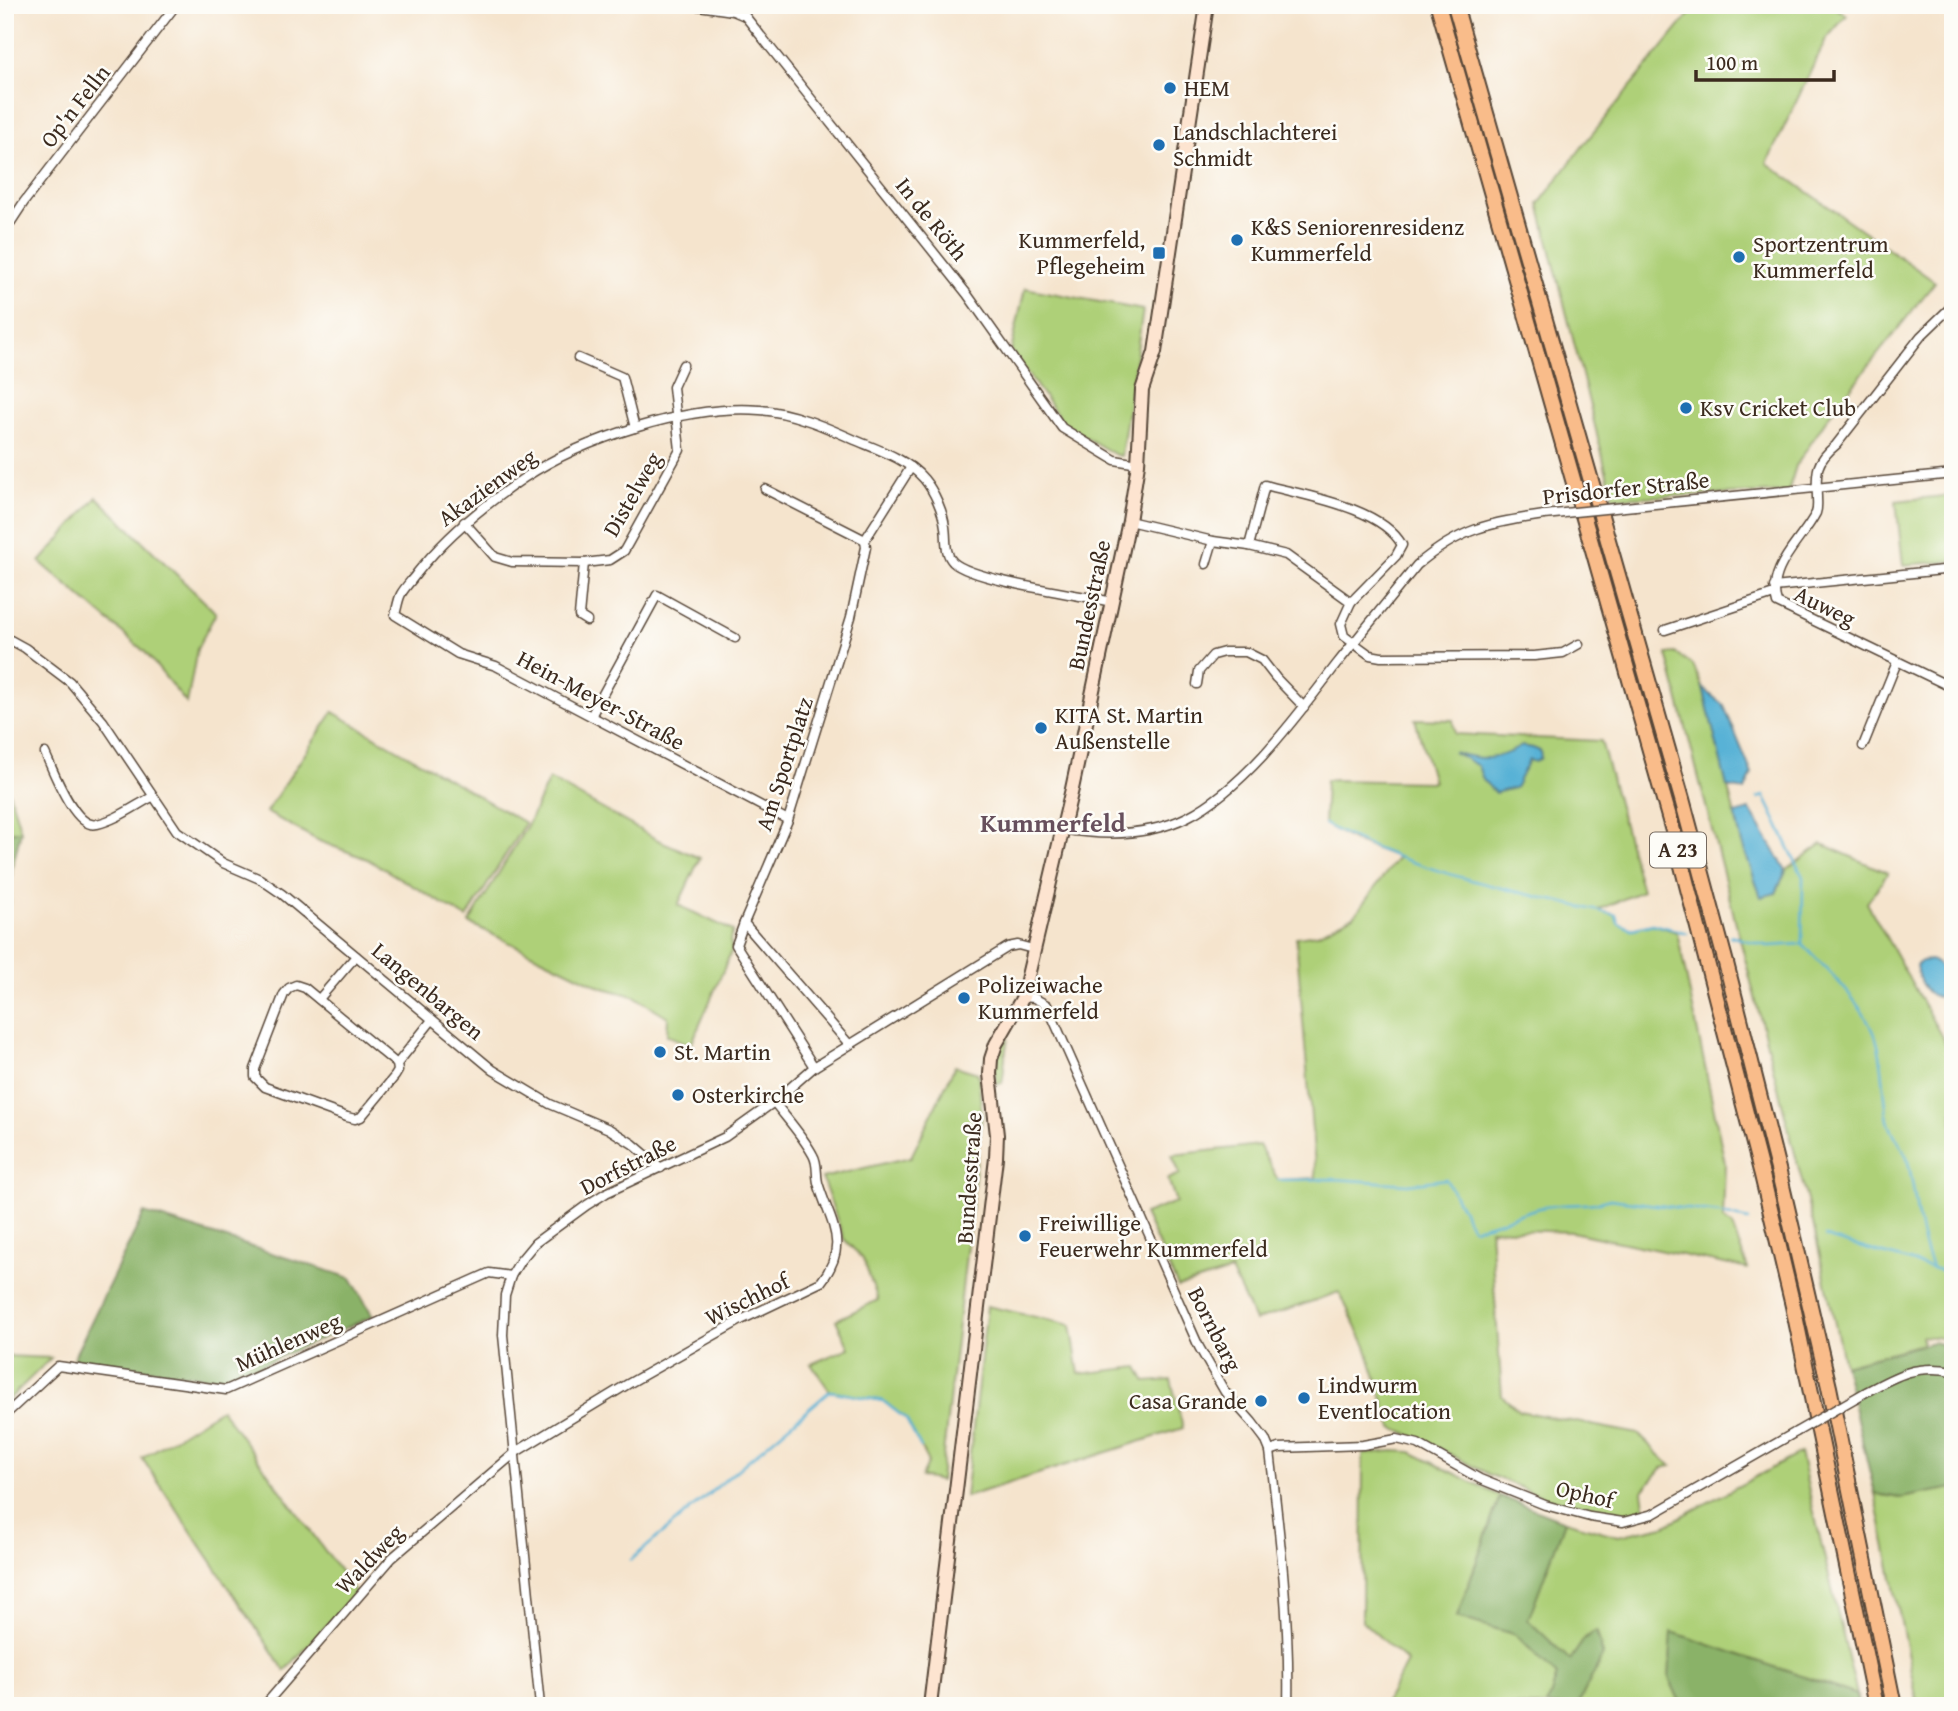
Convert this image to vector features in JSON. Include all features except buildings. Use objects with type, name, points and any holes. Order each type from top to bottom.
[{"type":"highway","name":"A 23","points":[[1438,5],[1673,831],[1709,967],[1793,1306],[1876,1706]]},
{"type":"highway","name":"A 23","points":[[1455,5],[1682,799],[1726,963],[1826,1374],[1894,1706]]},
{"type":"street","name":"Op'n Felln","points":[[5,231],[24,202],[176,5]]},
{"type":"street","name":"In de Röth","points":[[691,5],[733,11],[745,16],[967,294],[1062,428],[1115,460],[1138,464]]},
{"type":"street","name":"Bundesstraße","points":[[930,1706],[996,1158],[997,1135],[990,1074],[991,1059],[996,1044],[1023,997],[1129,521],[1138,464],[1142,390],[1155,352],[1207,5]]},
{"type":"street","name":"Auweg","points":[[1953,305],[1921,336],[1836,445],[1821,460],[1816,478],[1817,510],[1776,574],[1774,591],[1777,603],[1953,688]]},
{"type":"street","points":[[578,358],[622,377],[635,428]]},
{"type":"street","name":"Distelweg","points":[[464,522],[495,557],[512,562],[584,563],[610,560],[624,551],[680,450],[673,387],[683,365]]},
{"type":"street","name":"Akazienweg","points":[[396,615],[401,595],[435,550],[464,522],[538,469],[635,428],[677,416],[724,408],[763,410],[810,421],[891,455],[911,467]]},
{"type":"street","points":[[911,467],[924,480],[935,498],[945,526],[946,549],[952,562],[968,572],[1003,581],[1112,601]]},
{"type":"street","name":"Am Sportplatz","points":[[814,1067],[736,945],[788,820],[851,617],[866,547],[865,540],[911,467]]},
{"type":"street","name":"Prisdorfer Straße","points":[[1062,829],[1084,833],[1135,833],[1186,818],[1215,801],[1238,781],[1304,707],[1417,565],[1440,546],[1462,533],[1493,523],[1544,515],[1953,474]]},
{"type":"street","points":[[1249,546],[1265,485],[1366,513],[1395,533],[1402,545],[1396,556],[1350,603],[1342,624],[1344,636],[1370,655],[1534,656],[1563,653],[1579,644]]},
{"type":"street","points":[[765,489],[865,540]]},
{"type":"street","points":[[1129,521],[1286,555],[1350,603]]},
{"type":"street","points":[[1206,564],[1213,541]]},
{"type":"street","points":[[579,617],[584,563]]},
{"type":"street","points":[[1665,629],[1774,591],[1953,569]]},
{"type":"street","points":[[591,716],[657,595],[735,638]]},
{"type":"street","name":"Hein-Meyer-Straße","points":[[396,615],[458,654],[496,666],[788,820]]},
{"type":"street","name":"Langenbargen","points":[[5,637],[70,682],[103,721],[177,831],[223,863],[260,879],[282,894],[464,1048],[517,1086],[550,1104],[609,1129],[633,1144],[661,1168]]},
{"type":"street","points":[[1198,684],[1199,671],[1213,655],[1224,652],[1255,654],[1304,707]]},
{"type":"street","points":[[1863,746],[1897,662]]},
{"type":"street","points":[[45,753],[76,815],[85,824],[96,825],[152,797]]},
{"type":"street","points":[[744,923],[849,1044]]},
{"type":"street","name":"Dorfstraße","points":[[540,1706],[503,1335],[505,1295],[511,1276],[520,1261],[535,1243],[587,1205],[606,1193],[725,1137],[774,1102],[814,1067],[1008,947],[1018,945],[1033,949]]},
{"type":"street","points":[[319,999],[356,956]]},
{"type":"street","points":[[296,985],[305,988],[319,999],[397,1064],[396,1076],[367,1113],[355,1119],[265,1087],[255,1077],[255,1069],[284,994],[296,985]]},
{"type":"street","name":"Bornbarg","points":[[1023,997],[1034,998],[1047,1004],[1199,1346],[1225,1392],[1265,1438],[1284,1562],[1289,1664],[1288,1706]]},
{"type":"street","points":[[397,1064],[432,1020]]},
{"type":"street","name":"Wischhof","points":[[516,1452],[741,1320],[805,1292],[821,1282],[829,1272],[838,1241],[817,1183],[817,1166],[813,1155],[774,1102]]},
{"type":"street","name":"Mühlenweg","points":[[5,1415],[58,1366],[226,1390],[489,1273],[511,1276]]},
{"type":"street","name":"Ophof","points":[[1269,1451],[1279,1448],[1363,1445],[1397,1439],[1418,1444],[1480,1479],[1545,1505],[1590,1517],[1623,1522],[1653,1514],[1898,1375],[1927,1368],[1953,1371]]},
{"type":"street","name":"Waldweg","points":[[264,1706],[392,1558],[516,1452]]},
{"type":"green space","name":"Sportzentrum Kummerfeld","points":[[1697,5],[1831,5],[1847,15],[1826,39],[1767,163],[1935,282],[1828,417],[1796,466],[1788,492],[1613,498],[1539,204]]},
{"type":"green space","points":[[1025,288],[1143,310],[1121,456],[1065,425],[1011,351]]},
{"type":"green space","points":[[1953,495],[1953,561],[1903,565],[1896,501]]},
{"type":"green space","points":[[97,497],[216,613],[197,649],[187,704],[145,652],[40,562]]},
{"type":"green space","points":[[1675,653],[1693,665],[1703,688],[1742,844],[1776,893],[1786,870],[1822,844],[1888,873],[1867,903],[1953,1057],[1953,1339],[1921,1336],[1922,1344],[1844,1365],[1814,1228],[1667,654]]},
{"type":"green space","points":[[333,712],[525,823],[467,918],[367,859],[319,841],[266,812]]},
{"type":"green space","points":[[1415,719],[1453,720],[1455,734],[1601,741],[1642,891],[1598,910],[1616,915],[1618,923],[1632,929],[1653,924],[1677,932],[1725,1163],[1723,1219],[1732,1226],[1748,1269],[1572,1232],[1490,1229],[1502,1396],[1519,1411],[1638,1434],[1671,1466],[1662,1468],[1642,1492],[1645,1510],[1624,1516],[1551,1500],[1488,1474],[1423,1440],[1392,1428],[1366,1346],[1339,1292],[1255,1321],[1231,1271],[1178,1287],[1144,1214],[1176,1202],[1168,1179],[1180,1174],[1172,1155],[1259,1145],[1278,1180],[1316,1178],[1296,937],[1317,934],[1354,916],[1398,857],[1354,841],[1324,824],[1326,780],[1433,782]]},
{"type":"green space","points":[[5,779],[21,831],[5,831]]},
{"type":"green space","points":[[549,779],[658,840],[700,858],[678,905],[733,931],[730,940],[732,950],[691,1045],[667,1035],[668,1017],[634,996],[603,988],[469,923],[529,822]]},
{"type":"green space","points":[[5,831],[21,831],[12,869],[10,904],[5,904]]},
{"type":"green space","points":[[1006,1037],[1008,1039],[1002,1083],[997,1084],[996,1059]]},
{"type":"green space","points":[[955,1066],[978,1073],[982,1115],[940,1481],[921,1477],[928,1462],[906,1419],[883,1401],[830,1391],[811,1364],[849,1348],[836,1320],[878,1300],[863,1259],[844,1239],[822,1178],[911,1157]]},
{"type":"green space","points":[[144,1213],[351,1278],[373,1316],[227,1380],[73,1359]]},
{"type":"green space","points":[[987,1306],[1071,1325],[1079,1374],[1138,1367],[1146,1382],[1171,1380],[1183,1428],[965,1497]]},
{"type":"green space","points":[[1933,1342],[1953,1347],[1953,1488],[1901,1498],[1875,1494],[1844,1365]]},
{"type":"green space","points":[[5,1356],[51,1358],[5,1403]]},
{"type":"green space","points":[[221,1409],[356,1593],[285,1671],[142,1458]]},
{"type":"green space","points":[[1411,1452],[1500,1496],[1457,1616],[1516,1635],[1557,1676],[1547,1706],[1383,1706],[1407,1662],[1362,1621],[1363,1454]]},
{"type":"green space","points":[[1800,1453],[1857,1695],[1672,1632],[1669,1678],[1682,1706],[1577,1706],[1603,1655],[1597,1632],[1585,1638],[1570,1661],[1527,1621],[1565,1521],[1618,1536],[1664,1526]]},
{"type":"green space","points":[[1953,1488],[1953,1706],[1918,1706],[1875,1494],[1901,1498]]},
{"type":"green space","points":[[1500,1496],[1565,1521],[1528,1620],[1570,1660],[1585,1638],[1596,1631],[1603,1655],[1577,1706],[1547,1706],[1557,1676],[1516,1635],[1457,1617]]},
{"type":"green space","points":[[1672,1632],[1857,1695],[1859,1706],[1682,1706],[1669,1678]]},
{"type":"water","points":[[1703,688],[1724,706],[1752,774],[1745,790],[1727,787]]},
{"type":"water","points":[[1522,746],[1540,751],[1541,758],[1535,762],[1529,760],[1515,788],[1495,793],[1483,780],[1478,766],[1453,752],[1488,758],[1504,755]]},
{"type":"water","points":[[1750,810],[1786,870],[1776,893],[1761,897],[1742,844],[1735,814]]},
{"type":"water","points":[[1931,960],[1942,968],[1951,986],[1946,997],[1929,993],[1919,978],[1916,965]]},
{"type":"waterway","points":[[1758,798],[1764,796],[1803,877],[1802,944],[1848,993],[1875,1036],[1881,1059],[1888,1120],[1907,1158],[1920,1227],[1932,1267]]},
{"type":"waterway","points":[[1324,824],[1358,841],[1429,868],[1616,915],[1618,923],[1632,929],[1653,924],[1687,933]]},
{"type":"waterway","points":[[1730,936],[1768,946],[1802,944]]},
{"type":"waterway","points":[[1278,1180],[1334,1179],[1408,1184],[1446,1179],[1472,1228],[1541,1208],[1610,1199],[1719,1213]]},
{"type":"waterway","points":[[1722,1214],[1748,1220]]},
{"type":"waterway","points":[[1825,1237],[1953,1274]]},
{"type":"waterway","points":[[631,1560],[830,1391],[883,1401],[906,1419],[921,1448]]},
{"type":"place","name":"HEM","points":[[1170,88]]},
{"type":"place","name":"Landschlachterei Schmidt","points":[[1159,145]]},
{"type":"place","name":"K&S Seniorenresidenz Kummerfeld","points":[[1237,240]]},
{"type":"place","name":"Kummerfeld, Pflegeheim","points":[[1159,253]]},
{"type":"place","name":"Sportzentrum Kummerfeld","points":[[1739,257]]},
{"type":"place","name":"Ksv Cricket Club","points":[[1686,408]]},
{"type":"place","name":"KITA St. Martin Außenstelle","points":[[1041,728]]},
{"type":"place","name":"Polizeiwache Kummerfeld","points":[[964,998]]},
{"type":"place","name":"St. Martin","points":[[660,1052]]},
{"type":"place","name":"Osterkirche","points":[[678,1095]]},
{"type":"place","name":"Freiwillige Feuerwehr Kummerfeld","points":[[1025,1236]]},
{"type":"place","name":"Lindwurm Eventlocation","points":[[1304,1398]]},
{"type":"place","name":"Casa Grande","points":[[1261,1401]]},
{"type":"district","name":"Kummerfeld","points":[[1053,823]]}]
